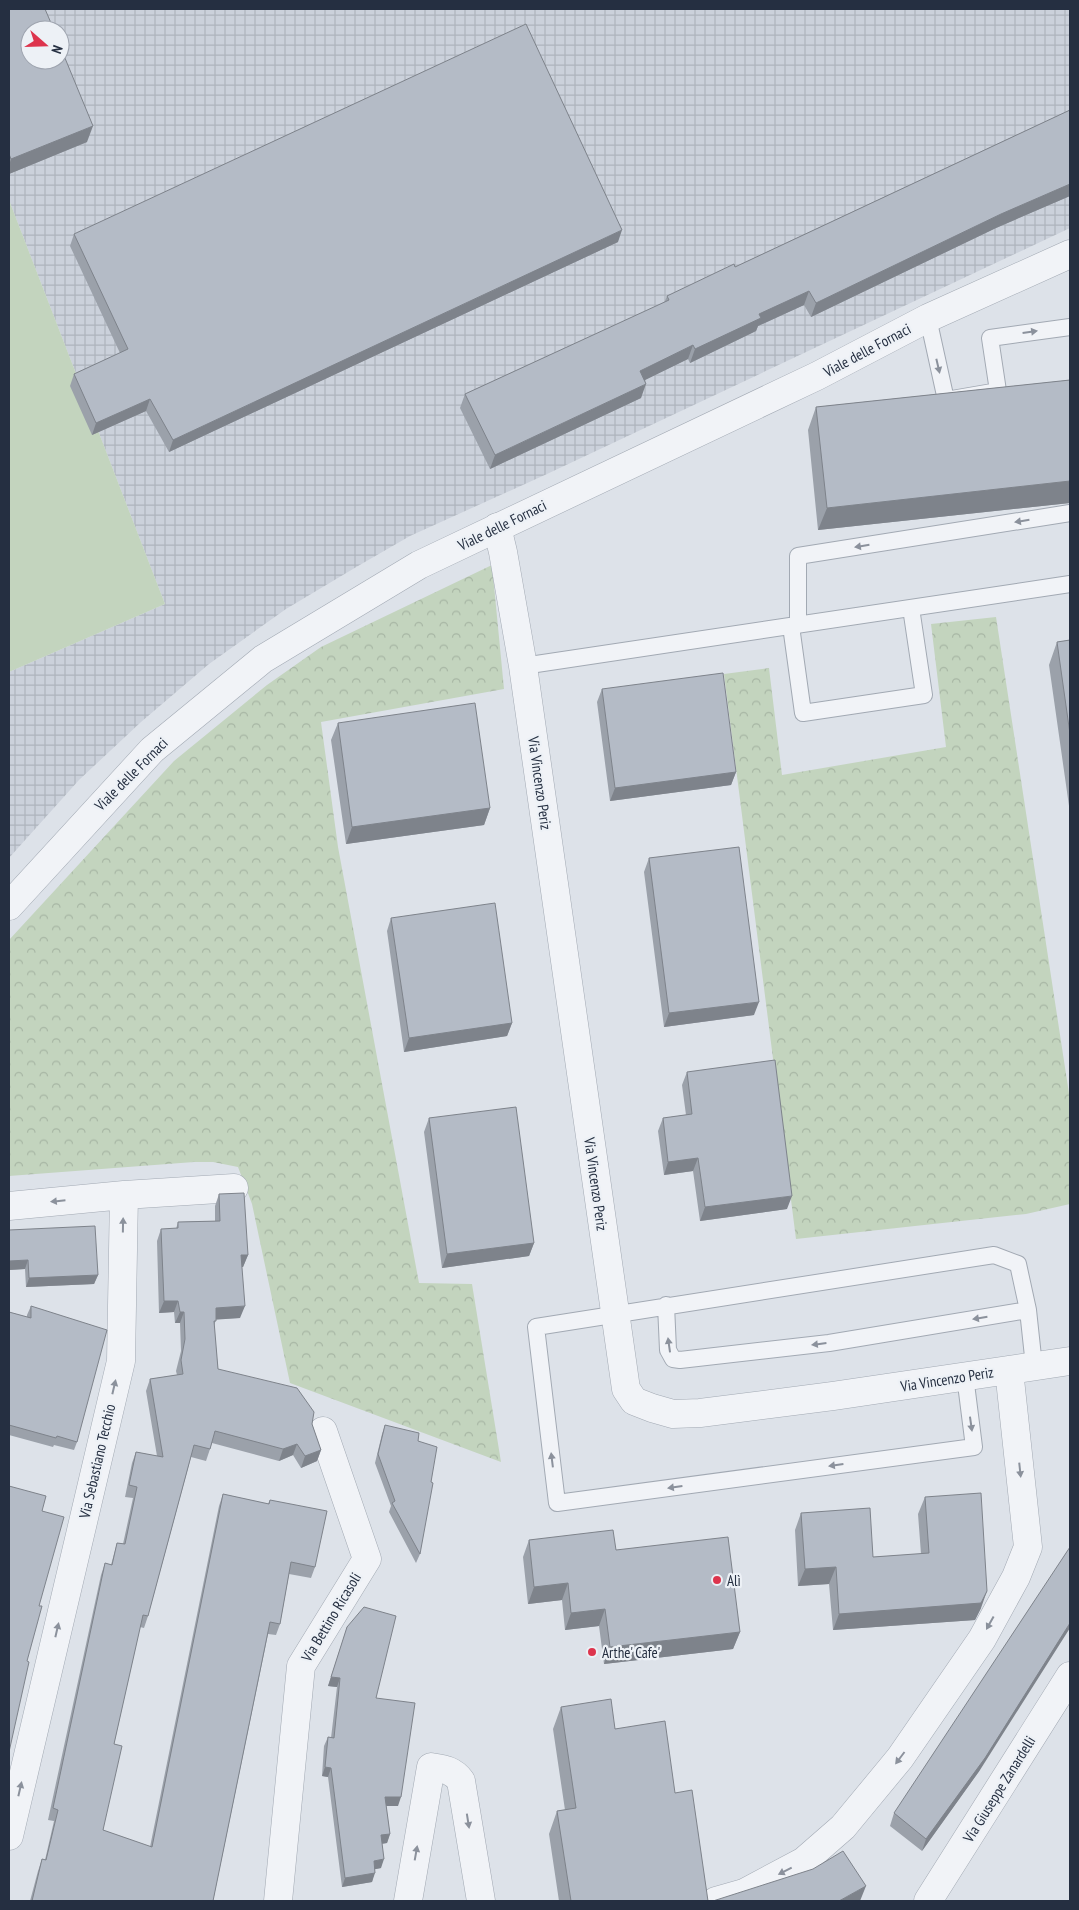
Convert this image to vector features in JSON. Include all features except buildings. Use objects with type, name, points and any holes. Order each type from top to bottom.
[{"type":"street","name":"Viale delle Fornaci","points":[[9,906],[152,750],[264,659],[419,565],[817,376],[928,318],[1070,254]]},
{"type":"street","name":"Via Vincenzo Periz","points":[[497,527],[523,666],[614,1313],[626,1389],[634,1401],[673,1414],[700,1413],[823,1398],[1070,1361]]},
{"type":"street","points":[[9,1206],[124,1195],[234,1188]]},
{"type":"street","name":"Via Sebastiano Tecchio","points":[[9,1836],[121,1361],[124,1195]]},
{"type":"street","points":[[716,1901],[744,1893],[804,1862],[843,1827],[900,1758],[982,1639],[1016,1578],[1028,1547],[1022,1368]]},
{"type":"street","name":"Via Bettino Ricasoli","points":[[278,1901],[301,1666],[367,1559],[323,1431]]},
{"type":"street","name":"Via Giuseppe Zanardelli","points":[[928,1901],[1070,1676]]},
{"type":"street","points":[[408,1901],[431,1767],[456,1773],[461,1780],[481,1901]]},
{"type":"lane","points":[[928,318],[946,400],[998,391],[990,338],[1070,327]]},
{"type":"lane","points":[[910,608],[924,695],[803,713],[794,625],[798,556],[1070,513]]},
{"type":"lane","points":[[523,666],[1070,584]]},
{"type":"lane","points":[[965,1376],[974,1447],[557,1503],[536,1326],[994,1255],[1018,1264],[1028,1310],[1022,1368]]},
{"type":"lane","points":[[666,1305],[668,1350],[673,1359],[680,1360],[828,1343],[1028,1310]]},
{"type":"shaded area","points":[[9,9],[1070,9],[1070,228],[547,474],[410,536],[358,566],[286,609],[209,664],[141,722],[79,780],[9,858],[9,672],[165,604],[9,200]]},
{"type":"green space","points":[[9,200],[165,604],[9,672]]},
{"type":"green space","points":[[492,565],[504,689],[321,722],[338,847],[419,1283],[472,1284],[501,1462],[290,1383],[252,1204],[238,1167],[213,1162],[194,1162],[9,1176],[9,940],[174,761],[267,685],[321,647]]},
{"type":"green space","points":[[996,617],[1070,1100],[1070,1204],[1026,1214],[796,1239],[724,674],[769,668],[782,775],[946,747],[931,624]]},
{"type":"place","name":"Alì","points":[[717,1580]]},
{"type":"place","name":"Arthe' Cafe'","points":[[592,1652]]}]
